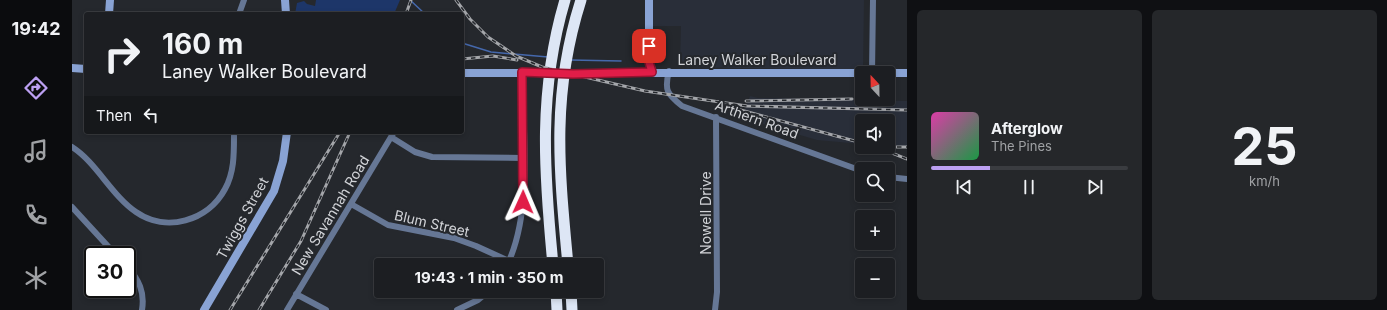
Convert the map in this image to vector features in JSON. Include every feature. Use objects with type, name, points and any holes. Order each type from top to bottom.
[{"type":"highway","points":[[552,258],[544,167],[546,98],[556,36],[565,0]]},
{"type":"highway","points":[[567,258],[559,158],[560,98],[570,35],[581,0]]},
{"type":"highway","points":[[557,298],[558,310]]},
{"type":"highway","points":[[571,298],[572,310]]},
{"type":"main road","points":[[109,12],[110,0]]},
{"type":"main road","points":[[285,0],[286,12]]},
{"type":"main road","points":[[650,0],[649,62],[652,72]]},
{"type":"main road","points":[[72,68],[84,69]]},
{"type":"main road","name":"Laney Walker Boulevard","points":[[464,73],[855,73]]},
{"type":"main road","points":[[895,73],[907,74]]},
{"type":"main road","name":"Twiggs Street","points":[[204,310],[274,191],[284,161],[286,134]]},
{"type":"street","points":[[240,12],[244,0]]},
{"type":"street","points":[[872,66],[873,0]]},
{"type":"street","points":[[510,258],[521,220],[523,158],[522,72]]},
{"type":"street","name":"Arthern Road","points":[[669,72],[666,85],[674,99],[682,106],[855,168]]},
{"type":"street","name":"Nowell Drive","points":[[715,310],[717,292],[716,117]]},
{"type":"street","points":[[392,134],[415,152],[432,157],[523,158]]},
{"type":"street","name":"New Savannah Road","points":[[287,310],[392,134]]},
{"type":"street","points":[[72,147],[136,212],[154,221],[173,222],[200,216],[219,199],[226,189],[233,168],[234,136]]},
{"type":"street","points":[[895,178],[907,179]]},
{"type":"street","name":"Blum Street","points":[[351,204],[388,225],[454,238],[476,246],[499,258]]},
{"type":"street","points":[[72,207],[108,246]]},
{"type":"street","points":[[136,278],[142,290],[142,310]]},
{"type":"street","points":[[296,294],[326,310]]},
{"type":"street","points":[[457,310],[480,298]]},
{"type":"shaded area","points":[[316,0],[400,0],[395,12],[295,12],[297,3],[304,1],[307,4],[315,6]]},
{"type":"shaded area","points":[[652,0],[864,0],[863,66],[855,66],[855,70],[680,67],[681,26],[652,26]]},
{"type":"shaded area","points":[[750,96],[758,98],[855,100],[855,106],[895,106],[895,101],[907,101],[907,148],[895,147],[895,114],[855,114],[855,143],[817,140],[742,118]]},
{"type":"waterway","points":[[410,0],[423,12]]},
{"type":"waterway","points":[[464,44],[491,52],[548,57]]},
{"type":"waterway","points":[[570,60],[621,61]]},
{"type":"railway","points":[[407,12],[411,0]]},
{"type":"railway","points":[[456,0],[470,19],[488,37],[516,56],[542,67],[645,91],[747,106],[907,110]]},
{"type":"railway","points":[[464,59],[493,56],[517,60]]},
{"type":"railway","points":[[746,101],[852,99]]},
{"type":"railway","points":[[737,109],[855,141]]},
{"type":"railway","points":[[230,310],[339,134]]},
{"type":"railway","points":[[259,310],[301,241],[349,134]]},
{"type":"railway","points":[[895,147],[907,147]]},
{"type":"railway","points":[[894,154],[907,159]]},
{"type":"route","points":[[523,202],[524,170],[522,72],[573,74],[652,72],[649,62],[649,46]]}]
